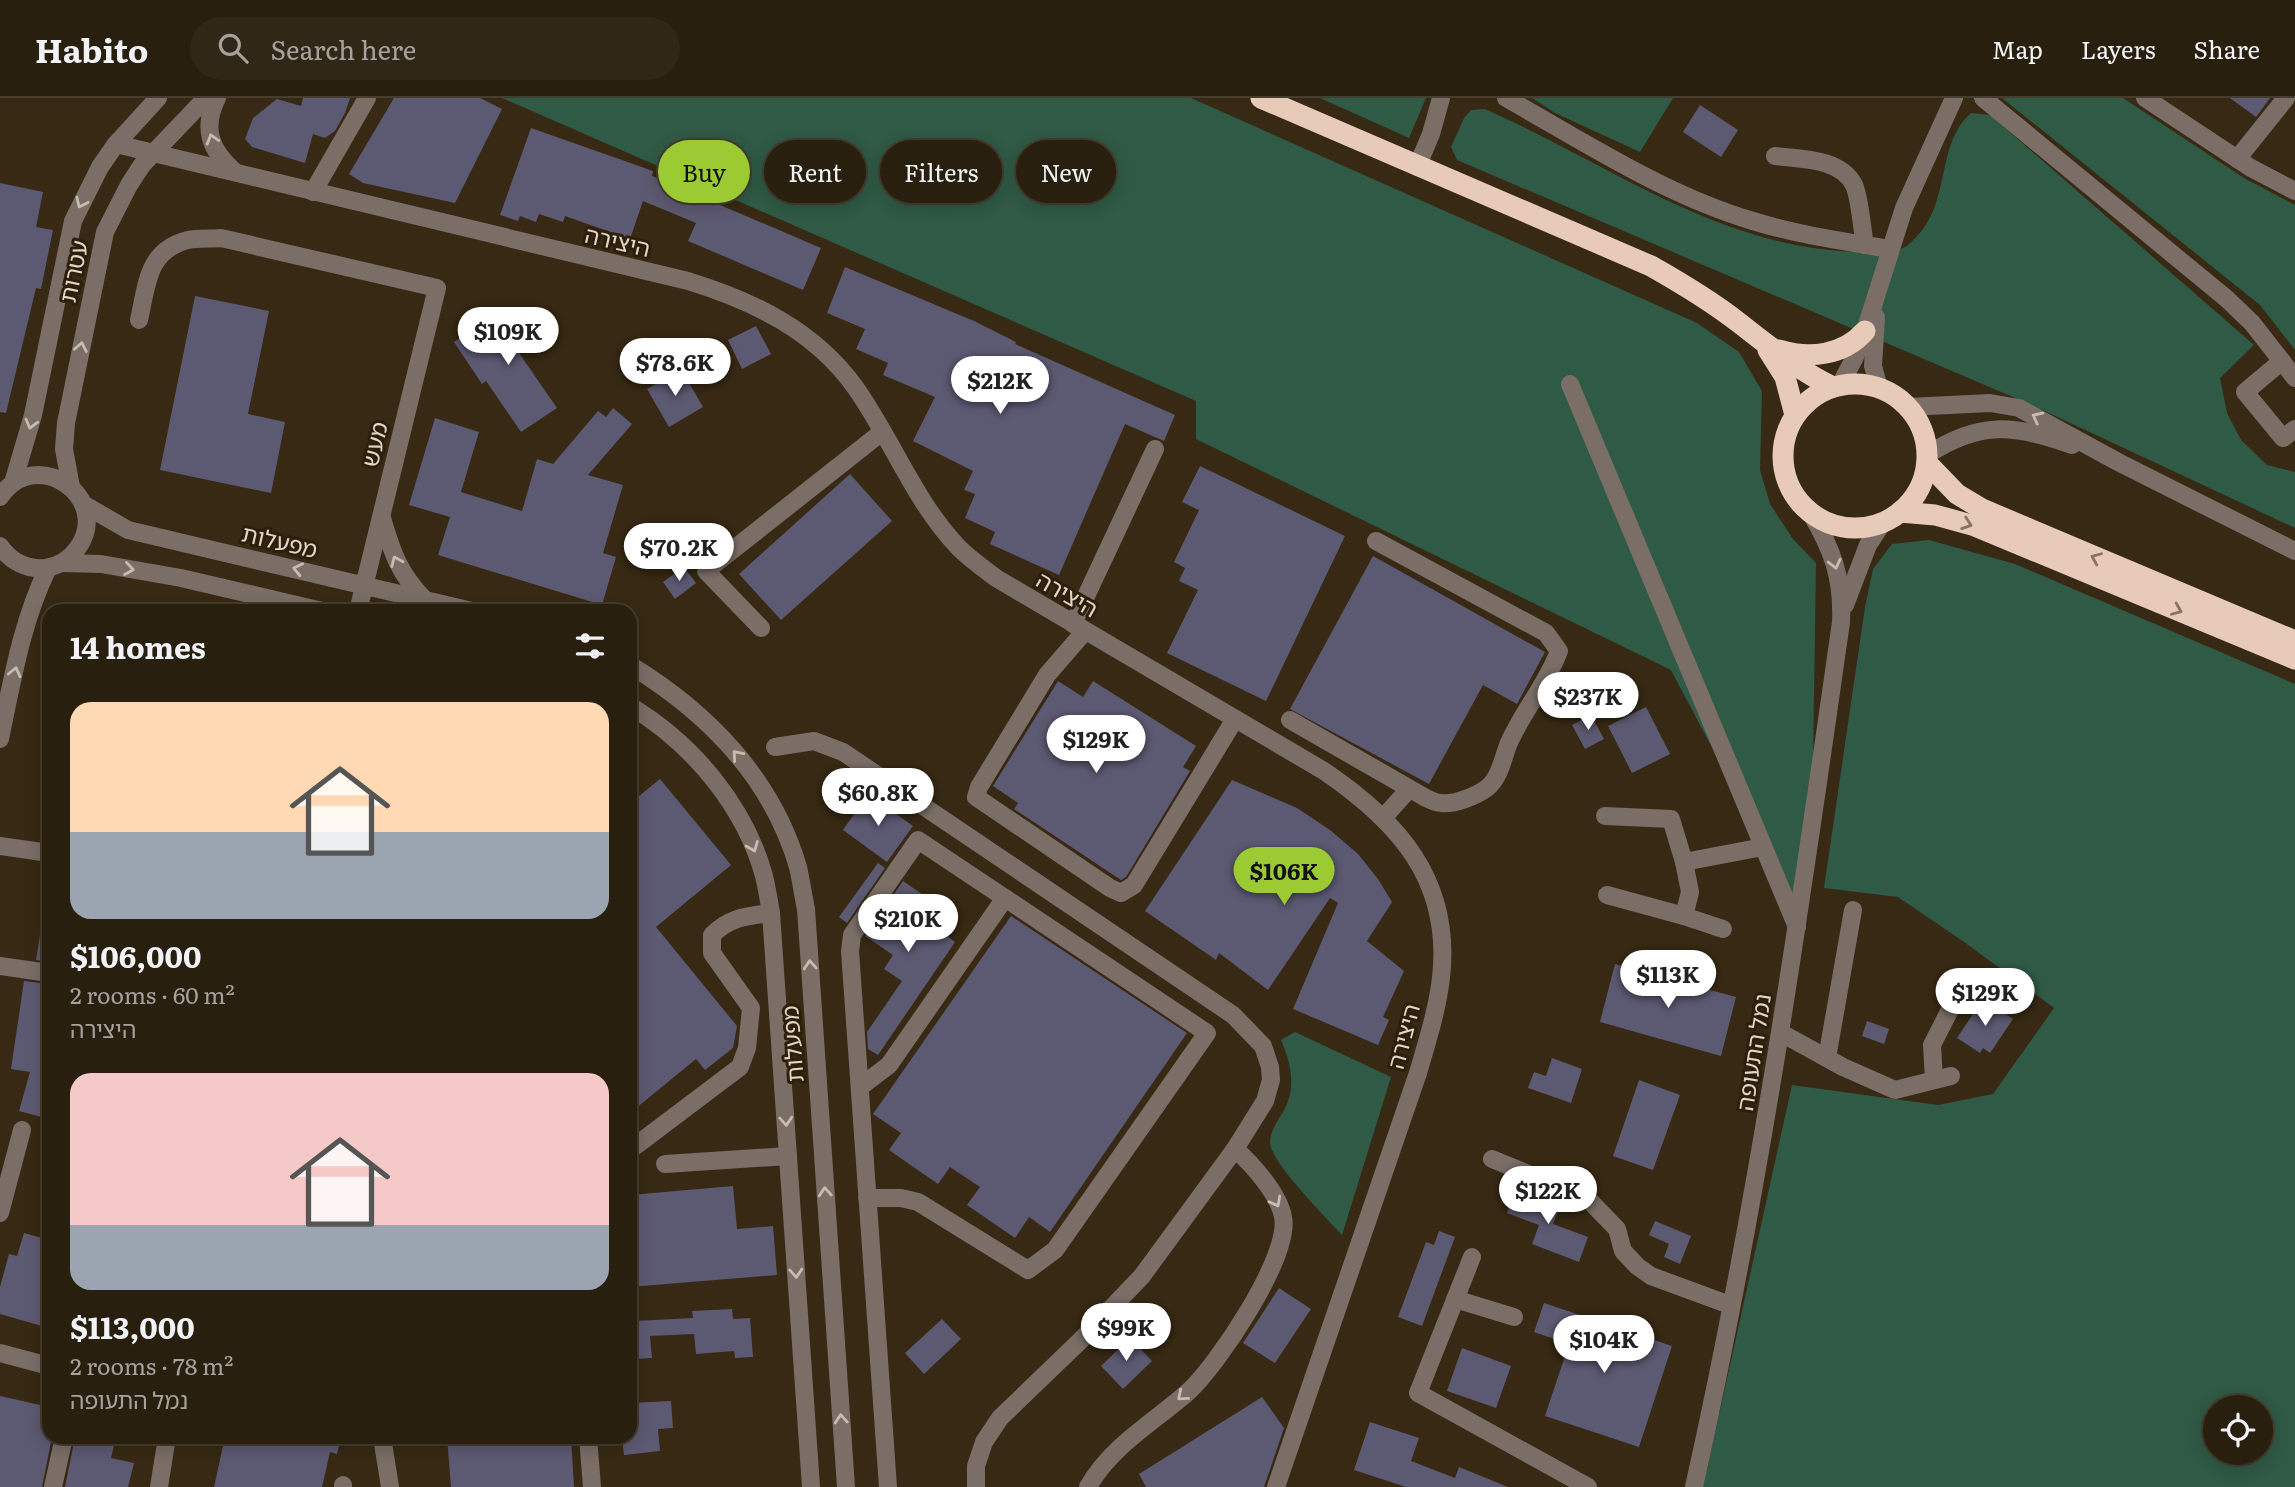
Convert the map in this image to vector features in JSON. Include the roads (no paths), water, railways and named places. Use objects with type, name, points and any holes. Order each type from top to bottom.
[{"type":"highway","points":[[1261,98],[1651,266],[1715,306],[1764,344],[1836,386]]},
{"type":"highway","points":[[1764,344],[1794,354],[1826,353],[1849,345],[1865,331]]},
{"type":"highway","points":[[1764,344],[1784,377],[1795,415]]},
{"type":"highway","points":[[1892,517],[1918,490],[1927,459],[1922,429],[1908,407],[1879,388],[1863,384],[1836,386],[1816,395],[1795,415],[1784,444],[1783,466],[1795,496],[1810,512],[1826,522],[1845,527],[1865,527],[1892,517],[1935,515],[1975,526],[2295,659]]},
{"type":"highway","points":[[1927,459],[1957,494],[1982,509],[2295,641]]},
{"type":"street","name":"עטרות","points":[[4,492],[33,415],[73,220],[95,176],[116,144],[158,98]]},
{"type":"street","name":"עטרות","points":[[71,487],[64,449],[66,423],[105,232],[129,185],[152,154],[206,98]]},
{"type":"street","points":[[217,98],[208,124],[211,141],[219,158],[236,174]]},
{"type":"street","points":[[313,192],[367,98]]},
{"type":"street","points":[[1417,167],[1431,134],[1441,98]]},
{"type":"street","points":[[1506,98],[1629,167],[1704,203],[1752,221],[1799,233],[1889,249]]},
{"type":"street","points":[[1836,386],[1854,359],[1879,289],[1903,208],[1954,98]]},
{"type":"street","points":[[1983,98],[2227,299],[2252,323],[2295,378]]},
{"type":"street","points":[[2145,98],[2237,159],[2295,191]]},
{"type":"street","points":[[2237,159],[2287,98]]},
{"type":"street","name":"היצירה","points":[[116,144],[688,281],[754,305],[784,321],[833,361],[854,386],[919,496],[960,549],[996,578],[1324,771],[1357,793],[1384,817],[1405,842],[1423,871],[1436,902],[1442,942],[1441,977],[1434,1017],[1418,1073],[1276,1487]]},
{"type":"street","points":[[1775,156],[1819,161],[1840,170],[1854,185],[1865,245]]},
{"type":"street","name":"מעש","points":[[139,320],[152,263],[165,250],[187,240],[221,238],[437,288],[360,604]]},
{"type":"street","points":[[1879,289],[1873,366],[1879,388]]},
{"type":"street","points":[[2282,362],[2245,392],[2283,438],[2295,429]]},
{"type":"street","points":[[1570,384],[1798,929]]},
{"type":"street","points":[[1908,407],[1969,403],[2005,404],[2032,414],[2118,462],[2295,551]]},
{"type":"street","points":[[1927,459],[1953,439],[1992,428],[2018,429],[2048,437],[2118,462]]},
{"type":"street","points":[[761,628],[706,570],[882,432]]},
{"type":"street","points":[[1155,449],[1079,628],[1047,675],[979,787],[976,797],[1121,893],[1134,885],[1235,719]]},
{"type":"street","points":[[0,739],[26,624],[36,592],[55,565],[73,555],[86,531],[83,504],[71,487],[61,480],[49,475],[24,477],[4,492]]},
{"type":"street","name":"מפעלות","points":[[83,504],[128,530],[442,604]]},
{"type":"street","name":"נמל התעופה","points":[[1694,1487],[1781,1033],[1841,622],[1842,603],[1833,555],[1810,512]]},
{"type":"street","points":[[381,514],[397,566],[425,600]]},
{"type":"street","name":"נמל התעופה","points":[[1841,622],[1853,578],[1868,545],[1892,517]]},
{"type":"street","points":[[1290,720],[1409,789],[1442,804],[1467,798],[1489,787],[1501,767],[1508,745],[1526,710],[1552,669],[1559,651],[1546,633],[1376,541]]},
{"type":"street","points":[[0,546],[13,560],[24,566],[78,562],[131,569],[293,604]]},
{"type":"street","points":[[281,601],[286,604]]},
{"type":"street","name":"מפעלות","points":[[637,670],[687,704],[719,733],[748,766],[784,829],[798,867],[806,909],[846,1487]]},
{"type":"street","name":"מפעלות","points":[[637,711],[694,757],[720,788],[752,843],[764,876],[771,913],[811,1487]]},
{"type":"street","points":[[775,747],[814,741],[843,752],[1233,1015],[1263,1046],[1270,1067],[1271,1080],[1265,1101],[1235,1149],[1142,1276],[1000,1419],[984,1442],[976,1466],[976,1487]]},
{"type":"street","points":[[1384,817],[1409,789]]},
{"type":"street","points":[[1605,816],[1671,819],[1690,892],[1685,916]]},
{"type":"street","points":[[867,1198],[901,1198],[918,1202],[1028,1270],[1055,1250],[1206,1033],[918,840],[852,935],[850,951],[867,1198],[888,1487]]},
{"type":"street","points":[[0,846],[42,852]]},
{"type":"street","points":[[1684,862],[1763,847]]},
{"type":"street","points":[[1607,895],[1723,929]]},
{"type":"street","points":[[860,1087],[889,1065],[1005,898]]},
{"type":"street","points":[[1827,1058],[1853,909]]},
{"type":"street","points":[[637,1145],[740,1067],[747,1048],[751,1008],[712,953],[712,935],[724,923],[771,913]]},
{"type":"street","points":[[0,967],[42,973]]},
{"type":"street","points":[[1781,1033],[1871,1081],[1895,1090],[1943,1078],[1932,1045],[1965,980]]},
{"type":"street","points":[[0,1213],[22,1130]]},
{"type":"street","points":[[1088,1487],[1107,1461],[1190,1390],[1213,1364],[1264,1283],[1280,1249],[1284,1219],[1279,1203],[1250,1162],[1235,1149]]},
{"type":"street","points":[[665,1164],[788,1156]]},
{"type":"street","points":[[1492,1159],[1587,1198],[1617,1229],[1623,1251],[1651,1276],[1730,1305]]},
{"type":"street","points":[[1472,1256],[1418,1393],[1588,1487]]},
{"type":"street","points":[[1455,1299],[1514,1317]]},
{"type":"street","points":[[0,1353],[42,1364]]},
{"type":"street","points":[[53,1487],[62,1444]]},
{"type":"street","points":[[159,1487],[166,1444]]},
{"type":"street","points":[[383,1444],[390,1487]]},
{"type":"street","points":[[589,1444],[592,1487]]}]
